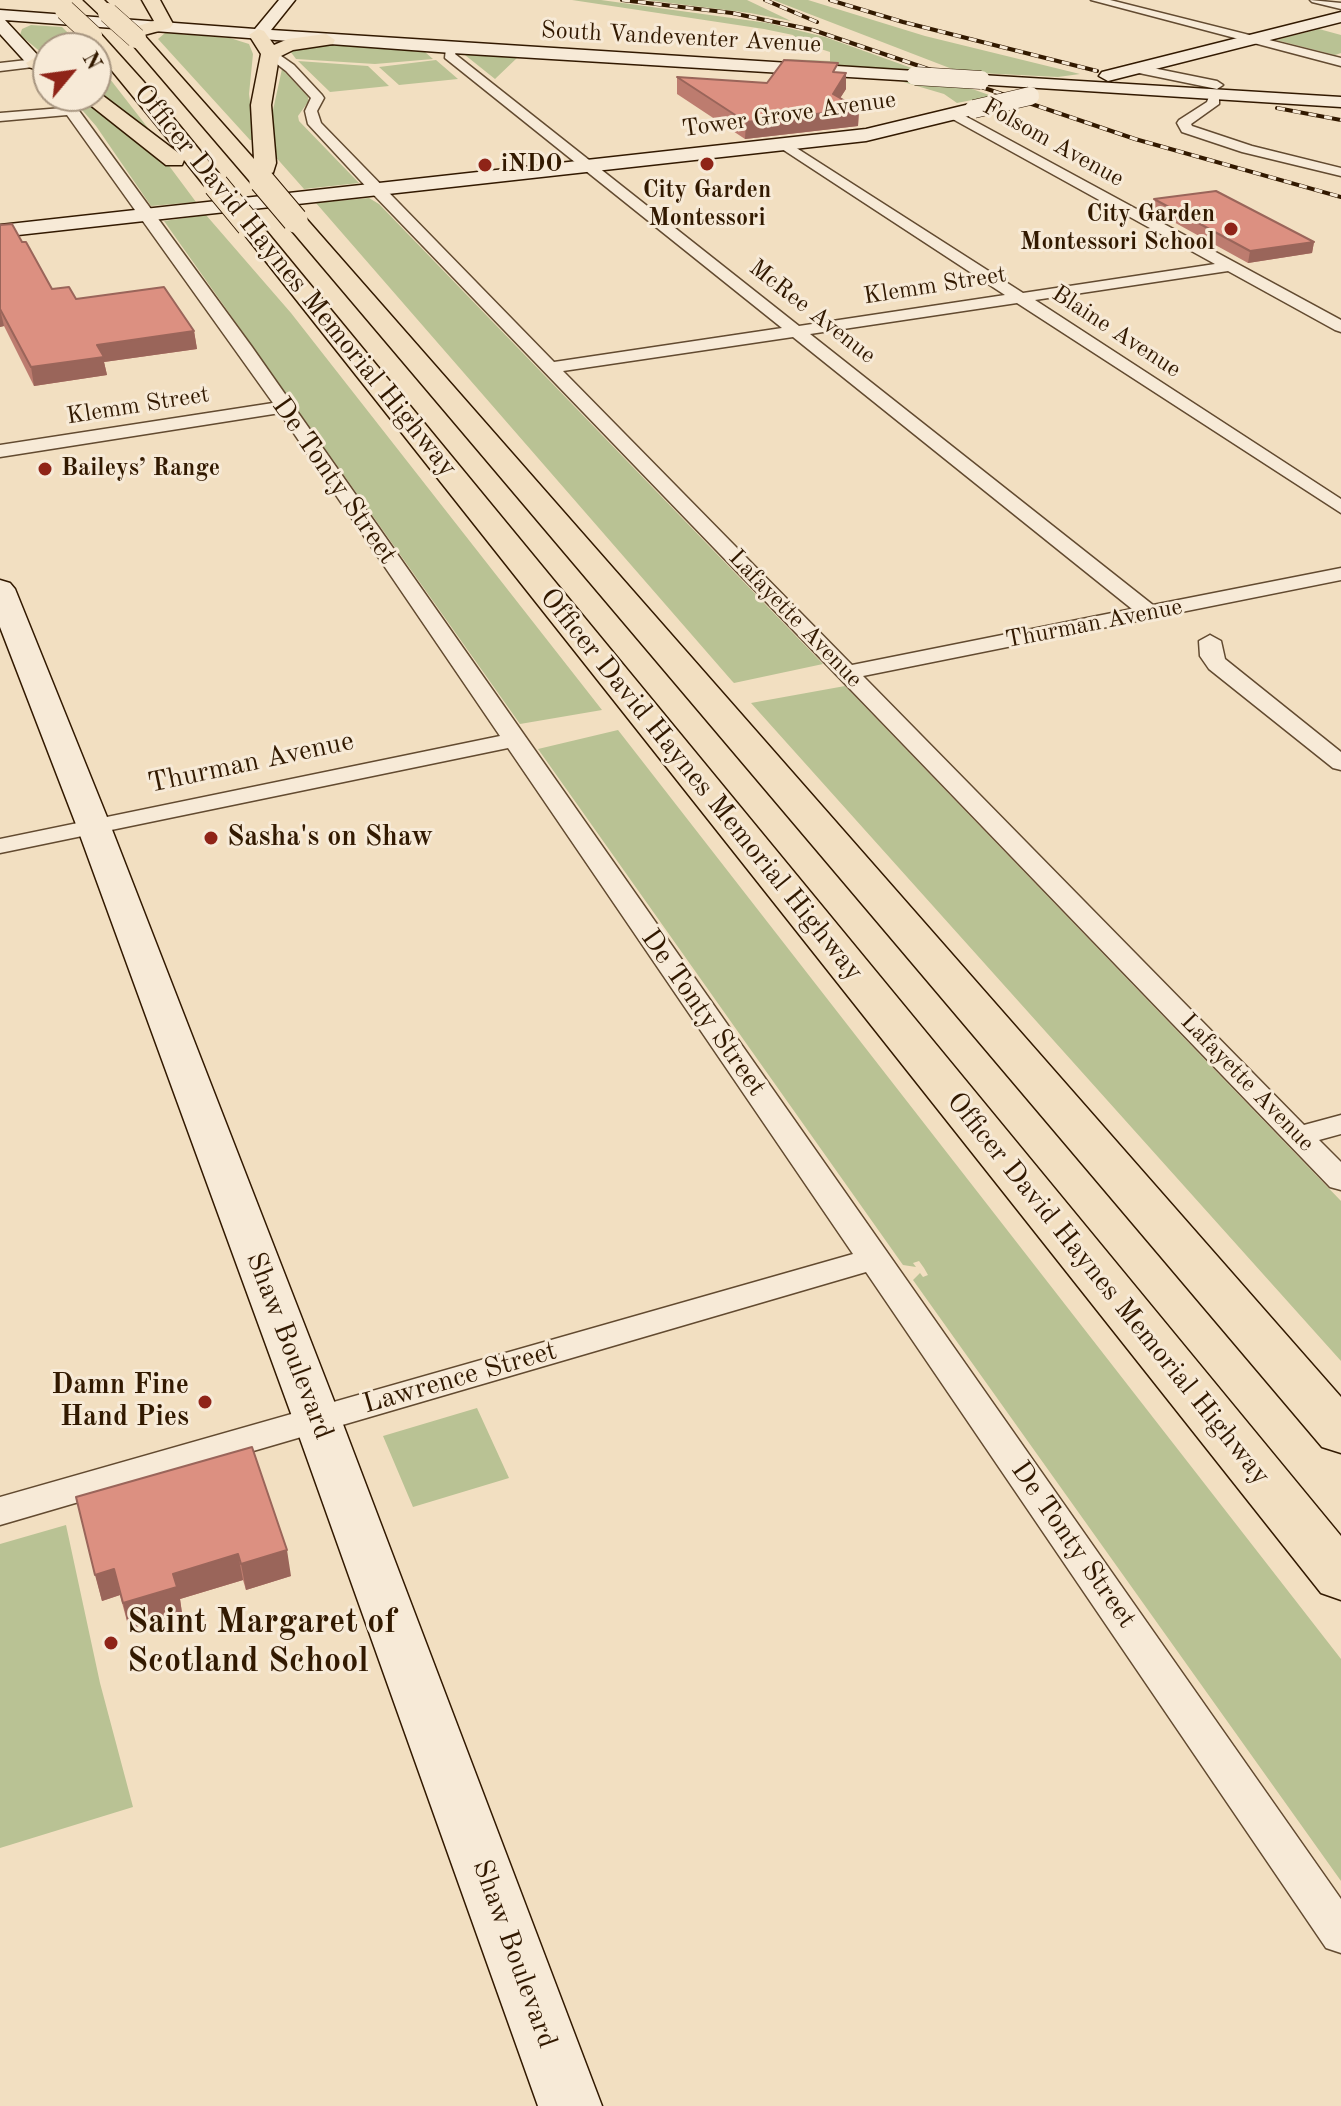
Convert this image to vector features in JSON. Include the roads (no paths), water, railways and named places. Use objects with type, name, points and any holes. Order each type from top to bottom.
[{"type":"highway","name":"Officer David Haynes Memorial Highway","points":[[93,0],[108,13],[148,31],[295,220],[1341,1433]]},
{"type":"highway","points":[[148,31],[165,22],[151,0]]},
{"type":"highway","name":"Officer David Haynes Memorial Highway","points":[[61,10],[92,35],[129,76],[1341,1577]]},
{"type":"highway","points":[[258,35],[270,54],[261,105],[265,163],[261,180]]},
{"type":"highway","points":[[270,54],[288,45],[326,40]]},
{"type":"highway","points":[[112,112],[185,169],[216,185]]},
{"type":"street","points":[[258,35],[287,0]]},
{"type":"street","points":[[1097,0],[1341,62]]},
{"type":"street","points":[[1316,0],[1341,6]]},
{"type":"street","name":"South Vandeventer Avenue","points":[[2,23],[61,10],[148,31]]},
{"type":"street","points":[[2,23],[34,22],[61,10]]},
{"type":"street","name":"Tower Grove Avenue","points":[[0,231],[201,211],[876,133],[1341,17]]},
{"type":"street","name":"South Vandeventer Avenue","points":[[34,22],[1072,86],[1216,89],[1341,102]]},
{"type":"street","points":[[2,23],[32,55]]},
{"type":"street","name":"McRee Avenue","points":[[452,48],[449,55],[1151,614]]},
{"type":"street","name":"Lafayette Avenue","points":[[270,54],[290,68],[318,98],[311,111],[315,124],[376,189],[1341,1180]]},
{"type":"street","points":[[0,67],[32,66]]},
{"type":"street","points":[[1138,69],[1216,89],[1213,104],[1184,123],[1187,129],[1247,149],[1341,172]]},
{"type":"street","name":"Folsom Avenue","points":[[964,111],[1341,327]]},
{"type":"street","points":[[0,117],[60,112]]},
{"type":"street","name":"De Tonty Street","points":[[73,112],[283,407],[1341,1934]]},
{"type":"street","name":"Blaine Avenue","points":[[784,144],[1341,507]]},
{"type":"street","name":"Klemm Street","points":[[550,368],[1232,266]]},
{"type":"street","name":"Klemm Street","points":[[0,451],[283,407]]},
{"type":"street","name":"Thurman Avenue","points":[[847,673],[1341,574]]},
{"type":"street","name":"Shaw Boulevard","points":[[0,589],[94,827],[317,1419],[570,2106]]},
{"type":"street","points":[[1210,641],[1211,656],[1217,664],[1341,763]]},
{"type":"street","name":"Thurman Avenue","points":[[0,846],[514,740]]},
{"type":"street","points":[[1299,1136],[1341,1124]]},
{"type":"street","name":"Lawrence Street","points":[[0,1511],[874,1259]]},
{"type":"railway","points":[[622,0],[732,13],[813,30],[1135,139],[1341,197]]},
{"type":"railway","points":[[765,0],[817,22]]},
{"type":"railway","points":[[830,0],[903,22],[1097,71]]},
{"type":"railway","points":[[1277,108],[1341,120]]},
{"type":"place","name":"City Garden Montessori","points":[[707,164]]},
{"type":"place","name":"iNDO","points":[[485,165]]},
{"type":"place","name":"City Garden Montessori School","points":[[1231,229]]},
{"type":"place","name":"Baileys’ Range","points":[[45,469]]},
{"type":"place","name":"Sasha's on Shaw","points":[[211,838]]},
{"type":"place","name":"Damn Fine Hand Pies","points":[[205,1402]]},
{"type":"place","name":"Saint Margaret of Scotland School","points":[[111,1643]]}]
